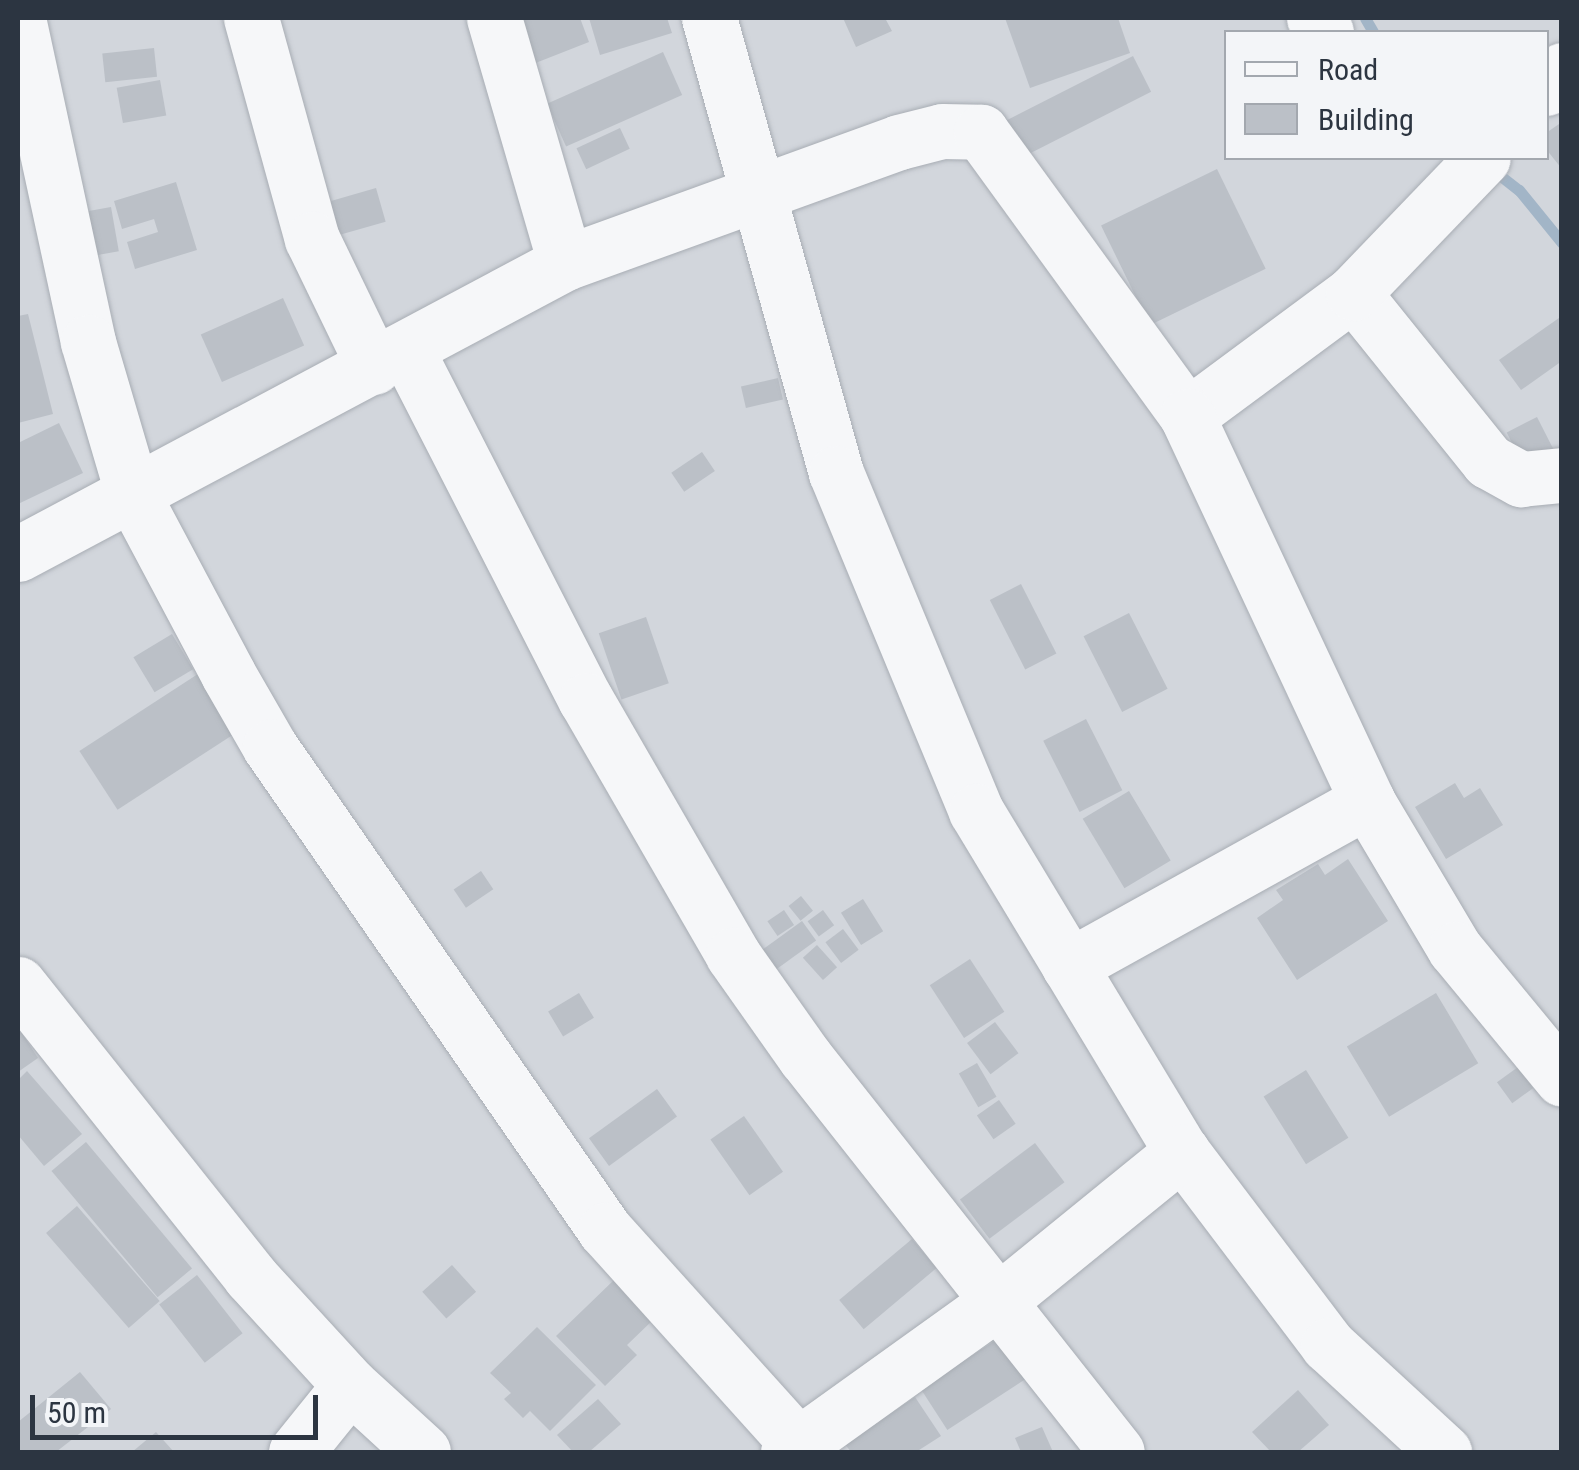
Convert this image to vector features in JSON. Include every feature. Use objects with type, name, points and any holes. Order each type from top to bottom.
[{"type":"lane","points":[[18,18],[88,342],[133,495],[270,747],[605,1230],[797,1450],[996,1303],[1182,1152]]},
{"type":"lane","points":[[250,18],[312,240],[390,358],[715,927],[805,1057],[1117,1452]]},
{"type":"lane","points":[[494,18],[566,263]]},
{"type":"lane","points":[[709,18],[866,560],[976,811],[1182,1152],[1328,1344],[1444,1452]]},
{"type":"lane","points":[[18,554],[566,263],[899,142],[942,131],[981,132],[1188,416],[1367,801],[1455,949],[1562,1079]]},
{"type":"lane","points":[[1188,416],[1354,293],[1457,170]]},
{"type":"lane","points":[[1354,293],[1488,461],[1521,478],[1562,475]]},
{"type":"lane","points":[[1069,966],[1367,801]]},
{"type":"lane","points":[[18,984],[200,1217],[350,1385],[423,1452]]},
{"type":"lane","points":[[296,1452],[350,1385]]},
{"type":"shaded area","points":[[18,18],[1561,18],[1561,1452],[18,1452]]},
{"type":"building","points":[[515,18],[580,18],[589,42],[533,64]]},
{"type":"building","points":[[589,18],[667,18],[672,33],[600,55]]},
{"type":"building","points":[[843,18],[885,18],[892,31],[856,47]]},
{"type":"building","points":[[1005,18],[1118,18],[1130,53],[1030,88]]},
{"type":"building","points":[[154,48],[157,77],[105,82],[102,53]]},
{"type":"building","points":[[663,52],[682,95],[566,147],[547,104]]},
{"type":"building","points":[[1133,56],[1151,92],[1015,161],[997,125]]},
{"type":"building","points":[[160,80],[166,115],[123,123],[117,88]]},
{"type":"building","points":[[1562,122],[1562,169],[1549,153],[1549,131]]},
{"type":"building","points":[[620,128],[630,149],[586,169],[576,148]]},
{"type":"building","points":[[1217,169],[1266,269],[1150,325],[1101,226]]},
{"type":"building","points":[[176,182],[197,250],[135,269],[127,242],[158,232],[154,219],[122,229],[114,201]]},
{"type":"building","points":[[376,188],[386,222],[334,237],[324,203]]},
{"type":"building","points":[[111,207],[119,251],[88,257],[80,212]]},
{"type":"building","points":[[283,298],[304,346],[222,382],[201,335]]},
{"type":"building","points":[[28,314],[53,414],[18,423],[18,316]]},
{"type":"building","points":[[1559,318],[1562,361],[1521,390],[1499,360]]},
{"type":"building","points":[[778,378],[783,399],[746,408],[741,387]]},
{"type":"building","points":[[1537,417],[1555,452],[1524,467],[1507,432]]},
{"type":"building","points":[[59,423],[83,473],[18,504],[18,443]]},
{"type":"building","points":[[702,452],[715,471],[684,492],[671,473]]},
{"type":"building","points":[[1021,584],[1056,653],[1025,669],[990,600]]},
{"type":"building","points":[[1129,613],[1168,689],[1122,712],[1084,636]]},
{"type":"building","points":[[646,617],[669,683],[622,699],[599,633]]},
{"type":"building","points":[[172,634],[193,669],[155,692],[133,657]]},
{"type":"building","points":[[201,672],[239,731],[118,810],[79,751]]},
{"type":"building","points":[[1086,719],[1122,790],[1080,812],[1043,741]]},
{"type":"building","points":[[1455,783],[1464,798],[1480,788],[1503,825],[1446,859],[1415,807]]},
{"type":"building","points":[[1129,791],[1171,860],[1124,888],[1083,819]]},
{"type":"building","points":[[1348,859],[1388,921],[1297,980],[1257,918],[1283,900],[1276,890],[1318,864],[1325,875]]},
{"type":"building","points":[[481,871],[493,889],[466,908],[454,889]]},
{"type":"building","points":[[801,896],[813,911],[801,921],[789,906]]},
{"type":"building","points":[[863,899],[883,931],[861,945],[841,913]]},
{"type":"building","points":[[784,910],[794,925],[777,936],[767,921]]},
{"type":"building","points":[[823,910],[834,925],[819,937],[808,921]]},
{"type":"building","points":[[802,921],[816,940],[769,975],[755,955]]},
{"type":"building","points":[[843,929],[859,950],[841,963],[825,942]]},
{"type":"building","points":[[817,945],[837,967],[823,980],[803,958]]},
{"type":"building","points":[[970,959],[1004,1012],[964,1038],[930,985]]},
{"type":"building","points":[[579,993],[594,1018],[563,1036],[548,1012]]},
{"type":"building","points":[[1436,993],[1478,1063],[1389,1117],[1347,1047]]},
{"type":"building","points":[[995,1022],[1018,1053],[991,1074],[967,1043]]},
{"type":"building","points":[[18,1027],[38,1058],[18,1072]]},
{"type":"building","points":[[977,1063],[996,1097],[978,1107],[959,1074]]},
{"type":"building","points":[[1518,1067],[1533,1088],[1512,1103],[1497,1082]]},
{"type":"building","points":[[1306,1070],[1348,1138],[1306,1164],[1264,1096]]},
{"type":"building","points":[[27,1071],[82,1134],[44,1166],[18,1135],[18,1080]]},
{"type":"building","points":[[657,1089],[677,1117],[609,1166],[589,1138]]},
{"type":"building","points":[[999,1100],[1016,1124],[994,1139],[977,1115]]},
{"type":"building","points":[[744,1116],[783,1172],[749,1195],[710,1140]]},
{"type":"building","points":[[86,1142],[192,1268],[158,1297],[52,1171]]},
{"type":"building","points":[[1035,1143],[1064,1182],[989,1239],[960,1200]]},
{"type":"building","points":[[77,1206],[160,1301],[129,1328],[46,1233]]},
{"type":"building","points":[[912,1239],[936,1268],[864,1329],[839,1300]]},
{"type":"building","points":[[452,1265],[476,1292],[446,1319],[422,1292]]},
{"type":"building","points":[[197,1275],[243,1333],[205,1363],[159,1305]]},
{"type":"building","points":[[615,1279],[654,1319],[627,1345],[637,1355],[605,1386],[556,1336]]},
{"type":"building","points":[[537,1327],[596,1385],[550,1431],[530,1411],[523,1418],[504,1399],[511,1393],[490,1373]]},
{"type":"building","points":[[1002,1336],[1029,1377],[947,1430],[921,1389]]},
{"type":"building","points":[[80,1372],[111,1409],[56,1452],[18,1452],[18,1422]]},
{"type":"building","points":[[1298,1390],[1329,1425],[1298,1452],[1271,1452],[1252,1432]]},
{"type":"building","points":[[915,1397],[941,1436],[916,1452],[851,1452],[845,1444]]},
{"type":"building","points":[[598,1399],[621,1424],[589,1452],[573,1452],[557,1435]]},
{"type":"building","points":[[1042,1427],[1053,1452],[1021,1452],[1015,1438]]},
{"type":"building","points":[[156,1432],[174,1452],[132,1452]]},
{"type":"waterway","points":[[1365,18],[1372,30]]},
{"type":"waterway","points":[[1493,170],[1519,190],[1562,243]]}]
